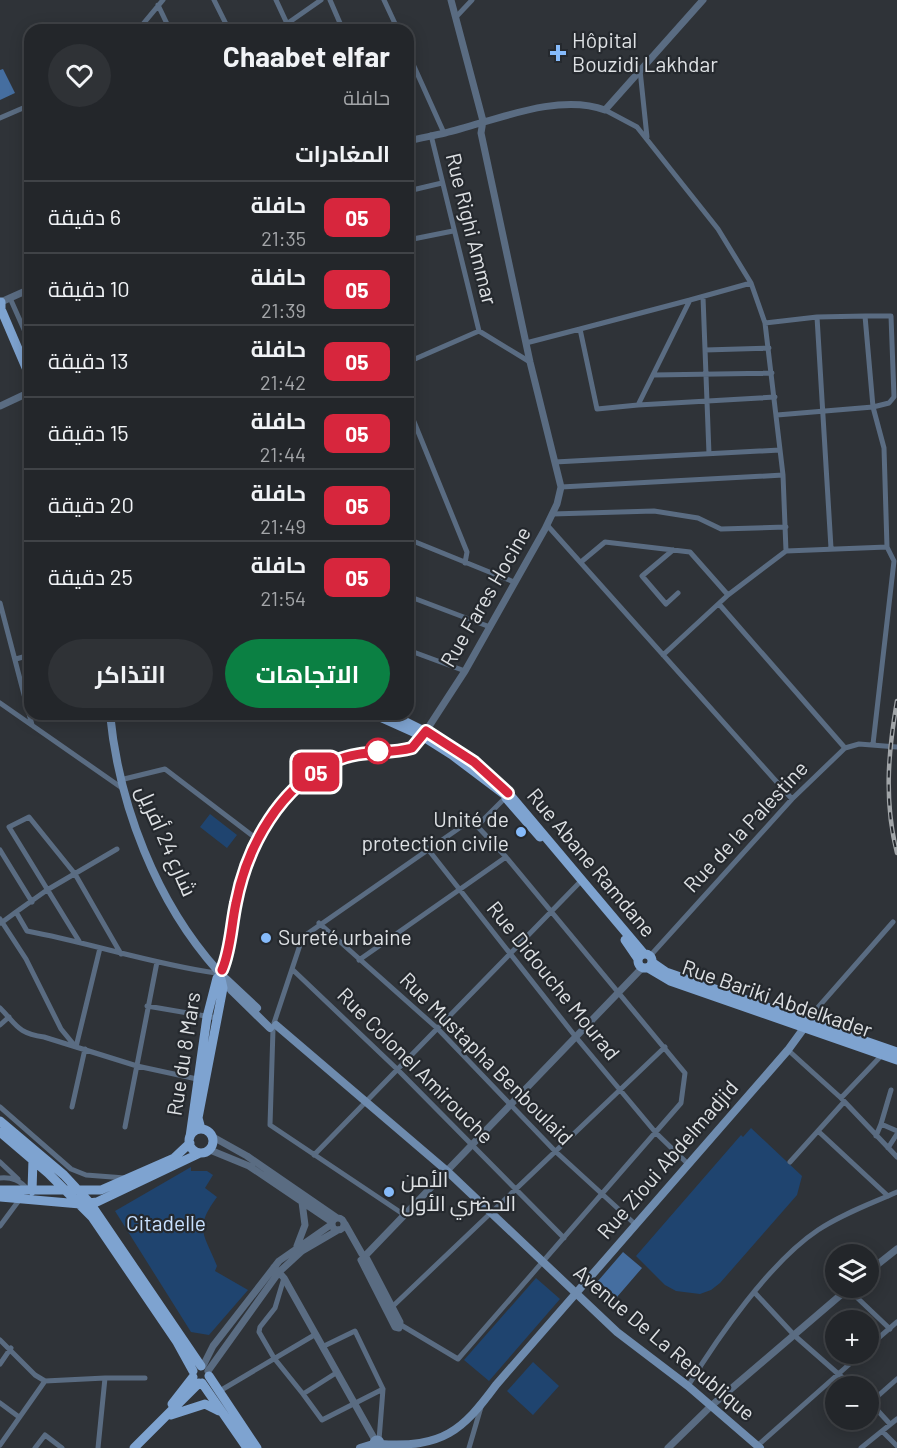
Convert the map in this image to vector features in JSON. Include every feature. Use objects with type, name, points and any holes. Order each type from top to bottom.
[{"type":"main road","points":[[4,300],[24,348]]},
{"type":"main road","points":[[4,300],[1,309],[24,362]]},
{"type":"main road","name":"شارع 24 أفريل","points":[[111,720],[121,784],[136,829],[169,898],[200,949],[232,991],[273,1026]]},
{"type":"main road","points":[[388,720],[424,734]]},
{"type":"main road","points":[[400,720],[424,734]]},
{"type":"main road","name":"Rue Abane Ramdane","points":[[424,734],[507,796],[646,961]]},
{"type":"main road","name":"Rue Fares Hocine","points":[[220,975],[226,960],[236,900],[258,840],[271,816],[285,798],[322,768],[364,752],[408,749],[417,744],[424,734]]},
{"type":"main road","name":"Rue Abane Ramdane","points":[[507,796],[646,961]]},
{"type":"main road","name":"Rue Bariki Abdelkader","points":[[646,961],[666,972],[897,1060]]},
{"type":"main road","name":"Rue du 8 Mars","points":[[190,1140],[197,1079],[212,1017],[223,988],[220,975]]},
{"type":"main road","name":"Rue du 8 Mars","points":[[201,1129],[198,1118],[212,1017]]},
{"type":"main road","name":"Rue Bariki Abdelkader","points":[[805,1024],[897,1052]]},
{"type":"main road","name":"Rue Zioui Abdelmadjid","points":[[377,1442],[400,1447],[428,1447],[443,1441],[466,1424],[788,1050],[805,1024]]},
{"type":"main road","name":"Avenue De La Republique","points":[[273,1026],[366,1100],[447,1171],[617,1332],[688,1386],[758,1447]]},
{"type":"main road","points":[[0,1121],[79,1192],[201,1374],[226,1418],[247,1448]]},
{"type":"main road","points":[[0,1190],[79,1192],[101,1190],[174,1158],[194,1132],[201,1129],[208,1131],[213,1137],[210,1149],[104,1199],[85,1203],[0,1197]]},
{"type":"main road","points":[[0,1132],[85,1203]]},
{"type":"main road","points":[[190,1140],[192,1148],[200,1153]]},
{"type":"main road","points":[[30,1191],[33,1160]]},
{"type":"main road","points":[[201,1374],[218,1392],[257,1448]]},
{"type":"main road","points":[[166,1417],[167,1410],[201,1374]]},
{"type":"main road","points":[[134,1448],[166,1417],[192,1406],[207,1404],[226,1418]]},
{"type":"main road","points":[[360,1448],[377,1442]]},
{"type":"street","points":[[214,0],[226,24]]},
{"type":"street","points":[[276,0],[287,23],[321,0]]},
{"type":"street","points":[[330,0],[340,24]]},
{"type":"street","points":[[384,0],[395,24]]},
{"type":"street","points":[[451,0],[483,121],[481,133],[530,362],[561,487],[783,475]]},
{"type":"street","points":[[456,17],[472,0]]},
{"type":"street","points":[[605,110],[703,0]]},
{"type":"street","points":[[143,24],[160,2]]},
{"type":"street","points":[[160,2],[168,24]]},
{"type":"street","points":[[414,66],[444,133]]},
{"type":"street","points":[[640,70],[647,139]]},
{"type":"street","points":[[414,139],[483,121],[562,105],[589,104],[638,127],[718,229],[751,283],[765,323],[783,475],[786,551]]},
{"type":"street","points":[[0,118],[24,109]]},
{"type":"street","name":"Rue Righi Ammar","points":[[431,135],[479,330]]},
{"type":"street","points":[[414,190],[442,183]]},
{"type":"street","points":[[414,239],[453,231]]},
{"type":"street","points":[[526,343],[751,283]]},
{"type":"street","points":[[24,292],[4,300],[24,334]]},
{"type":"street","points":[[703,297],[709,454]]},
{"type":"street","points":[[638,405],[690,300]]},
{"type":"street","points":[[765,323],[817,317],[891,316],[897,311]]},
{"type":"street","points":[[865,316],[873,407],[884,448],[887,547],[896,562],[876,745]]},
{"type":"street","points":[[777,415],[873,407],[889,402],[894,397],[891,316]]},
{"type":"street","points":[[817,317],[831,548]]},
{"type":"street","points":[[580,329],[597,409],[775,397]]},
{"type":"street","points":[[414,359],[479,330],[530,362]]},
{"type":"street","points":[[705,350],[769,348]]},
{"type":"street","points":[[653,375],[772,373]]},
{"type":"street","points":[[0,406],[24,395]]},
{"type":"street","points":[[415,420],[467,552],[465,564]]},
{"type":"street","points":[[555,462],[780,450]]},
{"type":"street","name":"Rue Fares Hocine","points":[[424,734],[465,671],[547,525],[561,487]]},
{"type":"street","points":[[552,514],[654,511],[698,518],[721,529],[786,527]]},
{"type":"street","points":[[547,525],[792,799]]},
{"type":"street","points":[[414,542],[514,582]]},
{"type":"street","points":[[581,562],[605,542],[690,552],[728,595]]},
{"type":"street","points":[[663,655],[728,595],[786,551],[887,547]]},
{"type":"street","points":[[673,550],[642,576],[666,604],[678,593]]},
{"type":"street","points":[[414,598],[490,627]]},
{"type":"street","points":[[0,603],[24,692]]},
{"type":"street","points":[[718,604],[845,748],[859,744],[897,747]]},
{"type":"street","points":[[414,652],[465,671]]},
{"type":"street","points":[[16,659],[24,657]]},
{"type":"street","points":[[0,703],[121,784],[165,769],[258,840]]},
{"type":"street","points":[[31,720],[32,726]]},
{"type":"street","name":"Rue de la Palestine","points":[[646,961],[792,799],[845,748]]},
{"type":"street","points":[[477,826],[507,796]]},
{"type":"street","points":[[79,941],[9,827],[29,817],[75,874],[121,954]]},
{"type":"street","points":[[213,1137],[247,1156],[334,1221],[363,1257],[395,1327],[399,1328],[401,1325],[458,1359],[681,1103],[685,1073],[506,857],[477,826],[468,822],[319,923],[301,942],[273,1026],[270,1125],[403,1214]]},
{"type":"street","name":"Rue Didouche Mourad","points":[[427,848],[575,1036],[656,1133],[688,1164]]},
{"type":"street","points":[[76,1047],[61,1029],[26,959],[1,921],[47,890],[117,849]]},
{"type":"street","points":[[0,850],[32,902]]},
{"type":"street","points":[[358,960],[506,857]]},
{"type":"street","points":[[314,1155],[438,1029],[549,911],[580,882]]},
{"type":"street","points":[[16,912],[27,932],[79,941],[121,954],[220,975]]},
{"type":"street","points":[[805,1024],[893,922]]},
{"type":"street","name":"Rue Mustapha Benboulaid","points":[[319,923],[438,1029],[555,1150],[636,1225]]},
{"type":"street","points":[[76,1047],[100,948]]},
{"type":"street","points":[[363,1257],[512,1105],[646,961]]},
{"type":"street","points":[[125,1127],[157,962]]},
{"type":"street","name":"Rue Colonel Amirouche","points":[[293,970],[398,1070],[564,1238]]},
{"type":"street","points":[[147,1006],[212,1017]]},
{"type":"street","points":[[0,1008],[22,1032],[86,1049],[137,1066],[197,1079]]},
{"type":"street","points":[[0,1025],[9,1017]]},
{"type":"street","points":[[388,1309],[665,1047]]},
{"type":"street","points":[[72,1107],[86,1049]]},
{"type":"street","points":[[788,1050],[843,1100],[897,1157]]},
{"type":"street","points":[[790,1162],[882,1055]]},
{"type":"street","points":[[876,1136],[891,1090]]},
{"type":"street","points":[[0,1107],[71,1169],[86,1175],[130,1179]]},
{"type":"street","points":[[881,1124],[897,1133],[888,1148]]},
{"type":"street","points":[[818,1131],[888,1196]]},
{"type":"street","points":[[210,1149],[249,1166],[334,1221],[341,1228]]},
{"type":"street","points":[[0,1162],[30,1191]]},
{"type":"street","points":[[0,1178],[9,1177],[22,1182]]},
{"type":"street","points":[[688,1386],[755,1293],[801,1242],[834,1220],[897,1192]]},
{"type":"street","points":[[0,1226],[20,1199]]},
{"type":"street","points":[[297,1246],[305,1225],[302,1202]]},
{"type":"street","points":[[201,1374],[276,1269],[297,1246],[334,1221]]},
{"type":"street","points":[[276,1269],[341,1228]]},
{"type":"street","points":[[879,1263],[896,1250]]},
{"type":"street","points":[[276,1269],[284,1278],[377,1442]]},
{"type":"street","points":[[284,1278],[275,1308],[260,1329],[262,1339],[322,1420],[383,1389]]},
{"type":"street","points":[[755,1293],[795,1336],[840,1376]]},
{"type":"street","points":[[673,1446],[711,1406],[838,1298]]},
{"type":"street","points":[[859,1298],[890,1329]]},
{"type":"street","points":[[879,1338],[897,1323]]},
{"type":"street","points":[[322,1347],[355,1331],[383,1389],[377,1442]]},
{"type":"street","points":[[218,1392],[316,1334]]},
{"type":"street","points":[[0,1340],[11,1348],[35,1375],[45,1381],[145,1378]]},
{"type":"street","points":[[0,1364],[11,1348]]},
{"type":"street","points":[[758,1447],[849,1364]]},
{"type":"street","points":[[303,1394],[336,1373]]},
{"type":"street","points":[[98,1448],[105,1378]]},
{"type":"street","points":[[879,1394],[897,1379]]},
{"type":"street","points":[[0,1445],[45,1381]]},
{"type":"street","points":[[0,1403],[19,1417]]},
{"type":"street","points":[[469,1448],[482,1403]]},
{"type":"street","points":[[879,1412],[890,1424]]},
{"type":"street","points":[[861,1448],[897,1419]]},
{"type":"street","points":[[882,1431],[897,1446]]},
{"type":"street","points":[[35,1448],[45,1435],[62,1448]]},
{"type":"green space","points":[[210,814],[237,835],[227,848],[200,827]]},
{"type":"green space","points":[[751,1128],[802,1176],[797,1195],[720,1283],[700,1294],[676,1291],[665,1285],[636,1256],[741,1135],[743,1137]]},
{"type":"green space","name":"Citadelle","points":[[191,1167],[191,1171],[207,1171],[213,1175],[205,1188],[217,1197],[205,1216],[203,1231],[217,1266],[215,1271],[248,1290],[209,1335],[191,1332],[115,1211]]},
{"type":"green space","points":[[536,1278],[560,1299],[489,1381],[464,1360]]},
{"type":"green space","points":[[533,1362],[559,1386],[533,1415],[507,1391]]},
{"type":"shaded area","points":[[3,69],[15,93],[0,100],[0,70]]},
{"type":"shaded area","points":[[623,1252],[642,1268],[617,1297],[598,1281]]},
{"type":"railway","points":[[897,701],[891,740],[889,777],[890,815],[897,853]]},
{"type":"bus line","name":"05","points":[[222,970],[226,960],[236,900],[260,834],[285,798],[322,768],[354,754],[412,748],[426,731],[474,762],[508,793]]},
{"type":"place","name":"Hôpital Bouzidi Lakhdar","points":[[558,53]]},
{"type":"place","name":"Unité de protection civile","points":[[521,832]]},
{"type":"place","name":"Sureté urbaine","points":[[266,938]]},
{"type":"place","name":"الأمن الحضري الأول","points":[[389,1192]]}]
